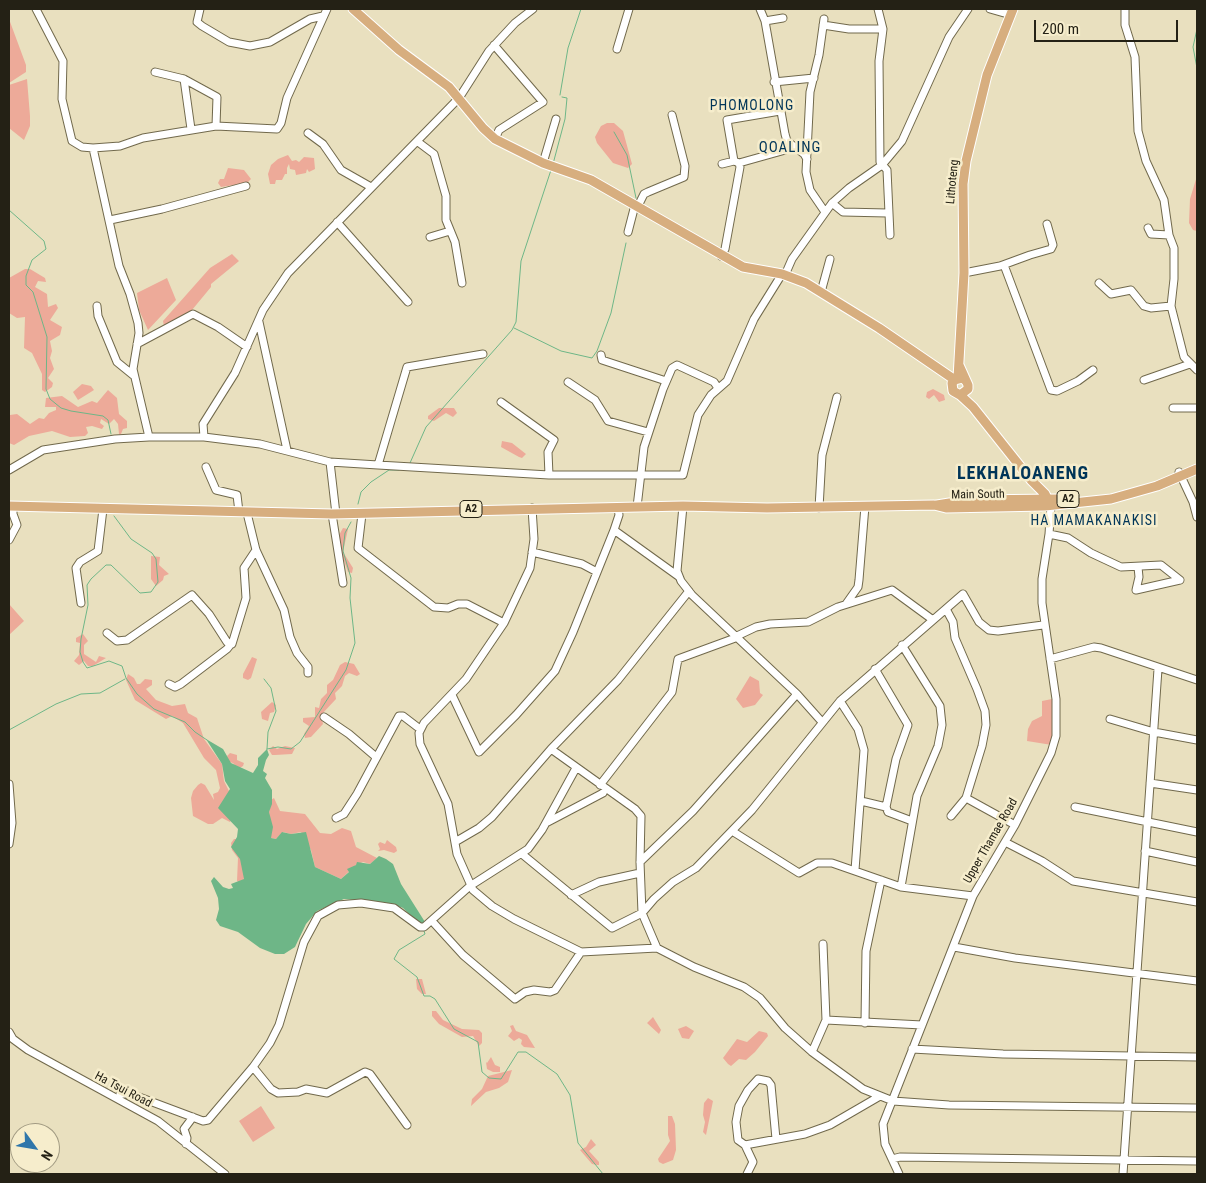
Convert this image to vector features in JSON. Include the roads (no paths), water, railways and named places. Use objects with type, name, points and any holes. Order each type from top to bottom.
[{"type":"main road","points":[[353,9],[400,50],[449,87],[483,128],[495,139],[545,164],[591,180],[721,256],[756,271],[783,274],[821,292],[879,328],[960,383],[952,392],[960,395],[973,407],[1050,503]]},
{"type":"main road","name":"Lithoteng","points":[[973,407],[960,383],[959,362],[964,273],[963,184],[966,161],[987,75],[1012,12]]},
{"type":"main road","points":[[942,372],[952,368],[959,362]]},
{"type":"main road","name":"Main South","points":[[1180,475],[1197,464]]},
{"type":"main road","name":"Main South","points":[[934,506],[946,508],[1050,503],[1111,494],[1197,470]]},
{"type":"main road","points":[[1022,500],[1033,492],[1034,483]]},
{"type":"main road","name":"Main South","points":[[934,506],[944,502],[968,500],[1022,500],[1050,503]]},
{"type":"main road","name":"A2","points":[[11,506],[362,514],[532,508],[934,506]]},
{"type":"street","points":[[36,9],[63,61],[62,99],[72,141],[82,147],[93,148],[120,146],[143,138],[216,126],[276,129],[280,127],[286,98],[325,12]]},
{"type":"street","points":[[200,9],[197,22],[202,26],[229,42],[250,46],[270,42],[325,12]]},
{"type":"street","points":[[204,437],[203,424],[235,373],[263,310],[288,273],[460,98],[480,63],[494,45],[533,9]]},
{"type":"street","points":[[617,49],[629,9]]},
{"type":"street","points":[[760,9],[765,21],[774,82],[785,134],[793,146],[804,154],[807,160]]},
{"type":"street","points":[[878,9],[883,29],[879,71],[880,162],[887,170],[887,213],[890,235]]},
{"type":"street","points":[[9,470],[42,450],[149,436],[204,437],[260,444],[330,462],[549,475],[683,475],[698,414],[711,395],[727,381],[734,369],[754,319],[792,259],[825,212],[849,188],[882,165],[908,131],[949,36],[968,9]]},
{"type":"street","points":[[990,9],[1012,12]]},
{"type":"street","points":[[1125,9],[1125,24],[1134,57],[1138,131],[1146,161],[1164,200],[1169,235],[1174,248],[1171,306],[1180,346],[1190,364],[1197,370]]},
{"type":"street","points":[[765,21],[783,18]]},
{"type":"street","points":[[825,212],[810,190],[807,160],[809,146],[808,112],[823,22],[849,29],[883,29]]},
{"type":"street","points":[[494,45],[543,102],[499,130],[495,139]]},
{"type":"street","points":[[156,72],[184,79],[217,96],[216,126]]},
{"type":"street","points":[[774,82],[814,78]]},
{"type":"street","points":[[184,79],[191,129]]},
{"type":"street","points":[[721,256],[725,249],[737,162],[727,120],[780,111]]},
{"type":"street","points":[[628,232],[637,206],[644,194],[684,177],[685,166],[672,115]]},
{"type":"street","points":[[545,164],[556,119]]},
{"type":"street","points":[[308,133],[323,144],[341,170],[371,187]]},
{"type":"street","points":[[418,142],[434,154],[446,196],[446,220],[455,242],[462,283]]},
{"type":"street","points":[[722,164],[789,150],[793,146]]},
{"type":"street","points":[[93,148],[119,266],[130,294],[138,323],[138,344],[133,375],[149,436]]},
{"type":"street","points":[[110,220],[162,209],[246,186]]},
{"type":"street","points":[[832,204],[843,212],[887,213]]},
{"type":"street","points":[[337,222],[408,302]]},
{"type":"street","points":[[964,273],[1004,265],[1052,250],[1053,244],[1047,224]]},
{"type":"street","points":[[1148,228],[1152,234],[1169,235]]},
{"type":"street","points":[[430,237],[450,231]]},
{"type":"street","points":[[821,292],[830,259]]},
{"type":"street","points":[[1004,265],[1051,390],[1057,391],[1078,381],[1093,370]]},
{"type":"street","points":[[1099,283],[1111,294],[1131,290],[1144,306],[1151,308],[1171,306]]},
{"type":"street","points":[[97,306],[98,316],[117,362],[133,375]]},
{"type":"street","points":[[138,344],[193,314],[247,347]]},
{"type":"street","points":[[259,322],[287,450]]},
{"type":"street","points":[[378,465],[407,367],[483,354]]},
{"type":"street","points":[[601,355],[602,360],[666,381]]},
{"type":"street","points":[[1144,380],[1190,364]]},
{"type":"street","points":[[637,508],[639,475],[648,432],[672,368],[677,365],[714,382],[718,388]]},
{"type":"street","points":[[568,382],[595,400],[608,421],[648,432]]},
{"type":"street","points":[[819,508],[822,455],[837,398]]},
{"type":"street","points":[[501,402],[554,440],[548,452],[549,475]]},
{"type":"street","points":[[1174,408],[1197,408]]},
{"type":"street","points":[[330,462],[334,514],[343,584]]},
{"type":"street","points":[[206,467],[216,490],[237,495],[256,550],[284,610],[290,637],[308,667],[308,673]]},
{"type":"street","points":[[1180,475],[1193,502],[1197,517]]},
{"type":"street","name":"Upper Thamae Road","points":[[898,1174],[882,1129],[973,896],[1015,825],[1051,753],[1056,736],[1056,699],[1043,625],[1042,579],[1049,534],[1050,503]]},
{"type":"street","points":[[9,540],[17,526],[11,506]]},
{"type":"street","points":[[678,576],[677,549],[683,506]]},
{"type":"street","points":[[846,604],[859,580],[865,506]]},
{"type":"street","points":[[532,508],[532,552],[525,581],[504,623],[479,661],[452,695],[420,729],[420,744],[448,804],[455,842],[470,886],[492,906],[567,948],[581,952],[657,948],[694,967],[750,991],[760,998],[790,1034],[812,1052],[845,1077],[893,1101],[949,1105],[1197,1108]]},
{"type":"street","points":[[452,695],[479,752],[528,703],[554,671],[614,530],[619,515],[618,508]]},
{"type":"street","points":[[81,603],[76,568],[80,562],[98,550],[103,509]]},
{"type":"street","points":[[362,514],[358,548],[434,607],[439,609],[467,604],[504,623]]},
{"type":"street","points":[[614,530],[678,576],[689,591],[797,694],[822,722]]},
{"type":"street","points":[[1049,534],[1068,538],[1091,553],[1121,567],[1161,565],[1180,580],[1136,590],[1139,577],[1138,567]]},
{"type":"street","points":[[168,684],[174,687],[181,684],[234,642],[240,614],[246,598],[244,568],[256,550]]},
{"type":"street","points":[[532,552],[582,564],[597,572]]},
{"type":"street","points":[[546,823],[603,793],[602,787],[672,692],[678,659],[737,637],[756,627],[770,624],[808,622],[846,604],[892,590],[933,620]]},
{"type":"street","points":[[455,842],[480,828],[492,817],[551,749],[618,680],[689,591]]},
{"type":"street","points":[[522,854],[612,928],[642,913],[672,882],[696,868],[732,831],[840,701],[874,669],[963,594],[980,622],[989,630],[998,631],[1043,625]]},
{"type":"street","points":[[107,633],[117,641],[127,640],[192,595],[231,644]]},
{"type":"street","points":[[946,609],[954,622],[955,638],[985,711],[986,725],[982,746],[966,798],[951,816]]},
{"type":"street","points":[[901,887],[918,796],[938,746],[942,717],[935,699],[902,645]]},
{"type":"street","points":[[1050,659],[1101,648],[1197,680]]},
{"type":"street","points":[[1123,1174],[1144,893],[1158,668]]},
{"type":"street","points":[[874,669],[908,725],[896,759],[886,807],[888,812],[912,821]]},
{"type":"street","points":[[640,862],[693,810],[797,694]]},
{"type":"street","points":[[840,701],[858,729],[864,750],[855,870]]},
{"type":"street","points":[[336,818],[344,814],[357,794],[401,715],[420,729]]},
{"type":"street","points":[[324,717],[349,734],[376,757]]},
{"type":"street","points":[[1110,719],[1154,732],[1197,740]]},
{"type":"street","points":[[551,749],[635,809],[641,816],[640,873],[642,913],[657,948]]},
{"type":"street","points":[[120,1094],[131,1094],[193,1117],[208,1120],[270,1044],[279,1025],[304,942],[318,916],[338,905],[361,903],[394,908],[420,927],[432,921],[470,886],[522,854],[546,823],[576,768]]},
{"type":"street","points":[[1150,783],[1197,790]]},
{"type":"street","points":[[9,784],[12,823],[9,844]]},
{"type":"street","points":[[966,798],[1015,825]]},
{"type":"street","points":[[861,801],[886,807]]},
{"type":"street","points":[[1075,807],[1197,832]]},
{"type":"street","points":[[732,831],[799,874],[817,863],[824,862],[855,870],[901,887],[973,896]]},
{"type":"street","points":[[1005,842],[1042,861],[1073,881],[1197,902]]},
{"type":"street","points":[[1146,851],[1197,862]]},
{"type":"street","points":[[571,895],[599,882],[640,873]]},
{"type":"street","points":[[865,1023],[866,951],[881,880]]},
{"type":"street","points":[[432,921],[463,955],[515,999],[525,992],[534,990],[550,992],[555,990],[581,952]]},
{"type":"street","points":[[812,1052],[826,1020],[823,944]]},
{"type":"street","points":[[954,947],[1015,958],[1197,981]]},
{"type":"street","points":[[826,1020],[922,1025]]},
{"type":"street","name":"Ha Tsui Road","points":[[9,1032],[13,1039],[28,1050],[158,1122],[225,1174]]},
{"type":"street","points":[[912,1050],[1197,1058]]},
{"type":"street","points":[[253,1067],[278,1094],[298,1092],[306,1089],[327,1093],[365,1072],[370,1074],[407,1125]]},
{"type":"street","points":[[747,1174],[753,1164],[745,1145],[738,1140],[736,1134],[737,1113],[752,1083],[761,1078],[771,1085],[776,1139]]},
{"type":"street","points":[[745,1145],[799,1136],[830,1125],[880,1096]]},
{"type":"street","points":[[186,1144],[187,1138],[184,1130],[193,1117]]},
{"type":"street","points":[[892,1159],[900,1157],[1123,1161],[1197,1160]]},
{"type":"waterway","points":[[560,95],[568,48],[581,9]]},
{"type":"waterway","points":[[1197,29],[1193,47],[1197,68]]},
{"type":"waterway","points":[[553,164],[565,119],[567,98],[562,97]]},
{"type":"waterway","points":[[614,132],[627,155],[636,198]]},
{"type":"waterway","points":[[410,463],[426,427],[512,330],[516,322],[521,261],[551,170]]},
{"type":"waterway","points":[[9,210],[44,241],[46,249],[32,260],[26,276],[26,285],[33,292],[47,337],[46,389],[50,399],[61,408],[103,416],[108,420],[111,434]]},
{"type":"waterway","points":[[514,328],[561,351],[592,358],[597,351],[611,313],[626,243]]},
{"type":"waterway","points":[[358,504],[361,492],[371,482],[389,470],[399,470]]},
{"type":"waterway","points":[[114,516],[131,539],[152,553],[156,559],[158,582],[151,592],[140,593],[111,565],[106,565],[91,579],[87,585],[88,605],[81,639],[80,652],[83,662],[87,668],[109,661],[122,666],[126,678],[137,694],[154,709],[185,722],[207,740]]},
{"type":"waterway","points":[[267,749],[278,747],[291,749],[300,742],[346,670],[355,643],[350,598],[351,578],[343,551],[345,533],[351,522]]},
{"type":"waterway","points":[[9,730],[56,704],[81,694],[100,693],[125,679]]},
{"type":"waterway","points":[[264,679],[271,688],[276,711],[268,732],[267,749]]},
{"type":"waterway","points":[[424,931],[425,934],[399,950],[394,959],[417,977],[424,996],[430,996],[435,999],[454,1029],[478,1042],[482,1072],[489,1078],[501,1079],[518,1052],[526,1052],[557,1074],[570,1095],[578,1143],[603,1174]]},
{"type":"district","name":"PHOMOLONG","points":[[752,106]]},
{"type":"district","name":"QOALING","points":[[790,148]]},
{"type":"district","name":"LEKHALOANENG","points":[[1023,474]]},
{"type":"district","name":"HA MAMAKANAKISI","points":[[1094,521]]}]
